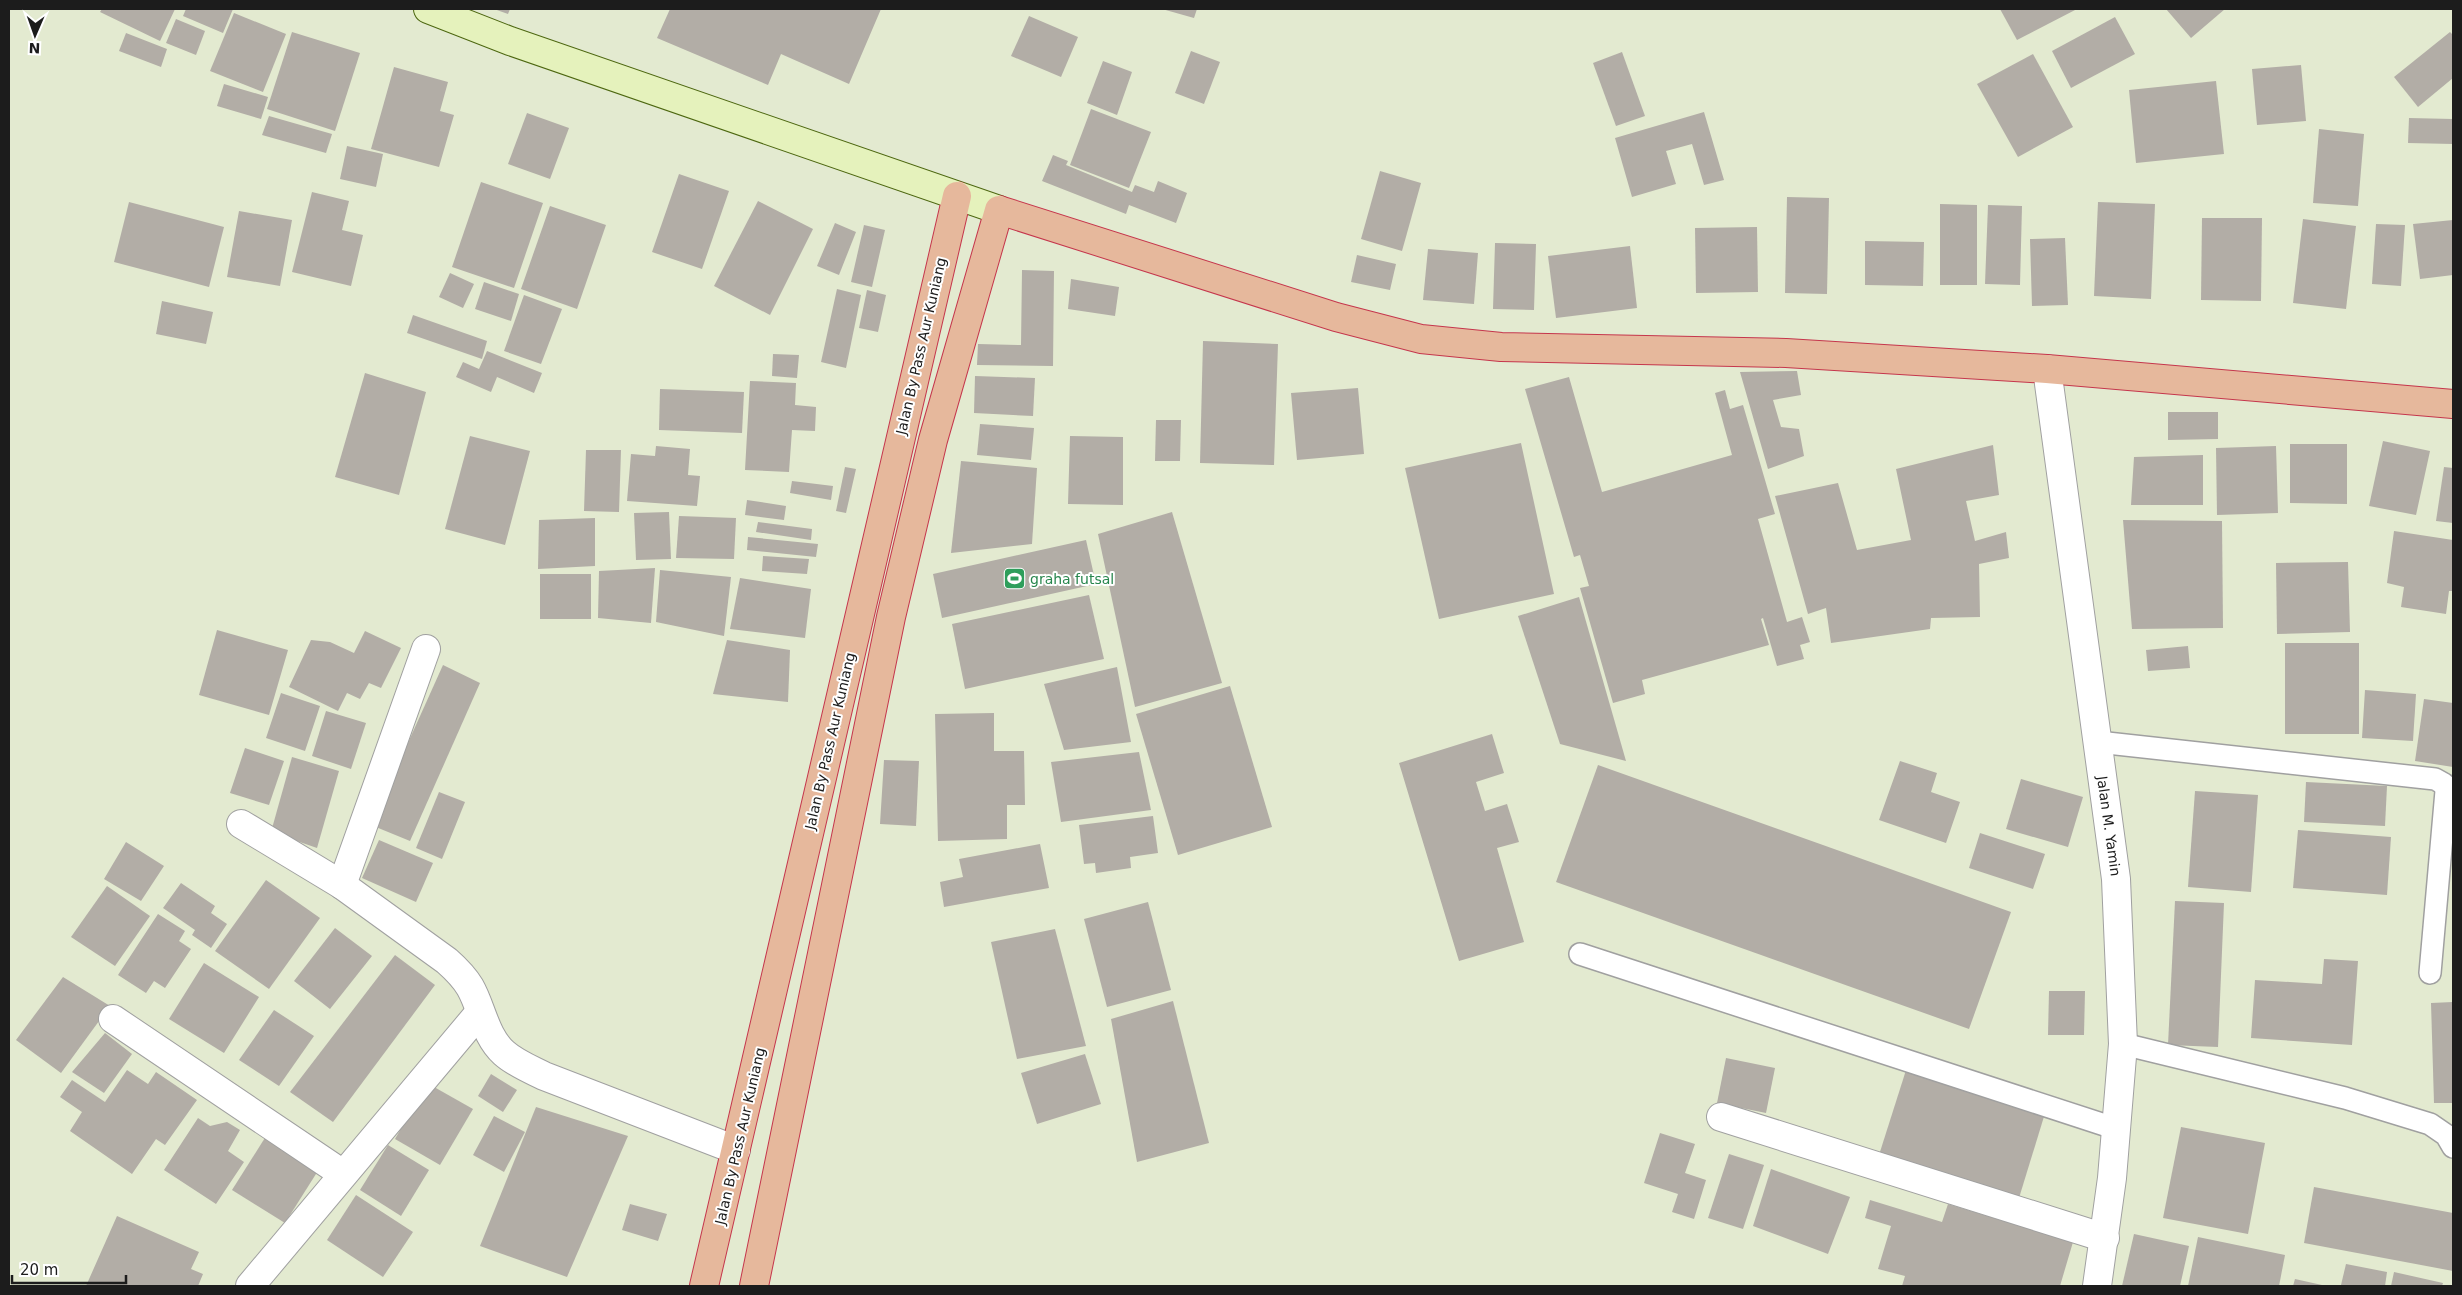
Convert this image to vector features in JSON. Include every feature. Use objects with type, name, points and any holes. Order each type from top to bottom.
[{"type":"highway","name":"Jalan By Pass Aur Kuniang","points":[[704,1286],[956,196]]},
{"type":"highway","points":[[754,1286],[891,617],[934,440],[999,210],[1336,317],[1421,339],[1501,347],[1786,353],[2047,369],[2453,404]]},
{"type":"main road","points":[[428,9],[510,40],[999,210]]},
{"type":"street","name":"Jalan M. Yamin","points":[[2047,369],[2116,879],[2123,1044],[2117,1129],[2098,1286]]},
{"type":"street","points":[[342,885],[426,649]]},
{"type":"street","points":[[241,824],[342,885],[447,961],[462,975],[471,989],[490,1036],[503,1052],[518,1063],[544,1076],[736,1150]]},
{"type":"street","points":[[250,1286],[342,1174],[480,1012]]},
{"type":"street","points":[[113,1019],[342,1174]]},
{"type":"street","points":[[1720,1117],[2105,1238]]},
{"type":"lane","points":[[2098,742],[2275,763],[2348,768],[2436,779],[2444,784],[2446,791],[2430,973]]},
{"type":"lane","points":[[1580,954],[2117,1129]]},
{"type":"lane","points":[[2123,1044],[2345,1098],[2430,1124],[2446,1134],[2453,1147]]},
{"type":"green space","points":[[9,9],[2453,9],[2453,1286],[9,1286]]},
{"type":"building","points":[[102,9],[175,9],[160,41],[100,12]]},
{"type":"building","points":[[186,9],[233,9],[223,33],[183,16]]},
{"type":"building","points":[[494,9],[510,9],[508,14]]},
{"type":"building","points":[[670,9],[881,9],[849,84],[781,54],[768,85],[657,38]]},
{"type":"building","points":[[1162,9],[1197,9],[1194,18]]},
{"type":"building","points":[[2000,9],[2077,9],[2017,40]]},
{"type":"building","points":[[2166,9],[2225,9],[2191,38]]},
{"type":"building","points":[[234,13],[286,34],[263,92],[210,71]]},
{"type":"building","points":[[1029,16],[1078,37],[1061,77],[1011,56]]},
{"type":"building","points":[[2115,17],[2135,54],[2071,88],[2052,51]]},
{"type":"building","points":[[176,19],[205,31],[196,55],[166,43]]},
{"type":"building","points":[[292,32],[360,53],[335,131],[267,109]]},
{"type":"building","points":[[2450,32],[2453,35],[2453,78],[2418,107],[2394,77]]},
{"type":"building","points":[[126,33],[167,49],[161,67],[119,51]]},
{"type":"building","points":[[1191,51],[1220,62],[1204,104],[1175,93]]},
{"type":"building","points":[[1622,52],[1645,116],[1616,126],[1593,63]]},
{"type":"building","points":[[2033,54],[2073,127],[2018,157],[1977,84]]},
{"type":"building","points":[[1103,61],[1132,72],[1117,115],[1087,103]]},
{"type":"building","points":[[2301,65],[2306,121],[2257,125],[2252,69]]},
{"type":"building","points":[[394,67],[448,82],[440,111],[454,115],[439,167],[371,149]]},
{"type":"building","points":[[2216,81],[2224,154],[2136,163],[2129,90]]},
{"type":"building","points":[[224,84],[268,97],[261,119],[217,106]]},
{"type":"building","points":[[1091,109],[1151,132],[1129,188],[1070,165]]},
{"type":"building","points":[[1704,112],[1724,180],[1704,185],[1692,144],[1666,151],[1676,184],[1632,197],[1615,138]]},
{"type":"building","points":[[527,113],[569,128],[550,179],[508,164]]},
{"type":"building","points":[[269,116],[332,134],[326,153],[262,135]]},
{"type":"building","points":[[2409,118],[2453,119],[2453,144],[2408,143]]},
{"type":"building","points":[[2319,129],[2364,134],[2358,206],[2313,203]]},
{"type":"building","points":[[347,146],[383,154],[376,187],[340,179]]},
{"type":"building","points":[[1053,155],[1068,161],[1066,165],[1132,192],[1135,185],[1154,192],[1158,181],[1187,193],[1176,223],[1129,205],[1126,214],[1042,181]]},
{"type":"building","points":[[1380,171],[1421,183],[1402,251],[1361,239]]},
{"type":"building","points":[[679,174],[729,191],[702,269],[652,252]]},
{"type":"building","points":[[481,182],[543,203],[514,288],[452,267]]},
{"type":"building","points":[[312,192],[349,201],[342,230],[363,235],[351,286],[292,272]]},
{"type":"building","points":[[1787,197],[1829,198],[1827,294],[1785,293]]},
{"type":"building","points":[[758,201],[813,229],[770,315],[714,286]]},
{"type":"building","points":[[129,202],[224,227],[209,287],[114,262]]},
{"type":"building","points":[[2098,202],[2155,204],[2151,299],[2094,296]]},
{"type":"building","points":[[1940,204],[1977,205],[1977,285],[1940,285]]},
{"type":"building","points":[[1988,205],[2022,206],[2020,285],[1985,284]]},
{"type":"building","points":[[550,206],[606,225],[577,309],[521,289]]},
{"type":"building","points":[[239,211],[292,220],[280,286],[227,277]]},
{"type":"building","points":[[2202,218],[2262,218],[2261,301],[2201,300]]},
{"type":"building","points":[[2303,219],[2356,226],[2346,309],[2293,303]]},
{"type":"building","points":[[2453,220],[2453,275],[2420,279],[2413,224]]},
{"type":"building","points":[[835,223],[856,232],[839,275],[817,266]]},
{"type":"building","points":[[2376,224],[2405,225],[2401,286],[2372,284]]},
{"type":"building","points":[[864,225],[885,230],[872,287],[851,282]]},
{"type":"building","points":[[1757,227],[1758,292],[1696,293],[1695,228]]},
{"type":"building","points":[[2065,238],[2068,305],[2032,306],[2030,239]]},
{"type":"building","points":[[1865,241],[1924,242],[1923,286],[1865,285]]},
{"type":"building","points":[[1495,243],[1536,244],[1534,310],[1493,309]]},
{"type":"building","points":[[1630,246],[1637,308],[1556,318],[1548,256]]},
{"type":"building","points":[[1428,249],[1478,253],[1474,304],[1423,300]]},
{"type":"building","points":[[1357,255],[1396,264],[1390,290],[1351,282]]},
{"type":"building","points":[[1022,270],[1054,271],[1053,366],[977,365],[978,344],[1021,345]]},
{"type":"building","points":[[450,273],[474,284],[463,308],[439,297]]},
{"type":"building","points":[[1071,279],[1119,287],[1115,316],[1068,309]]},
{"type":"building","points":[[484,282],[519,294],[511,321],[475,309]]},
{"type":"building","points":[[837,289],[861,295],[846,368],[821,362]]},
{"type":"building","points":[[867,290],[886,295],[878,332],[859,328]]},
{"type":"building","points":[[524,295],[562,309],[541,364],[504,351]]},
{"type":"building","points":[[162,301],[213,312],[206,344],[156,334]]},
{"type":"building","points":[[413,315],[487,341],[482,359],[407,333]]},
{"type":"building","points":[[1203,341],[1278,344],[1274,465],[1200,463]]},
{"type":"building","points":[[487,351],[542,373],[534,393],[497,377],[491,392],[456,377],[463,362],[479,369]]},
{"type":"building","points":[[773,354],[799,355],[797,378],[772,376]]},
{"type":"building","points":[[1797,371],[1801,395],[1773,400],[1781,427],[1799,429],[1804,456],[1768,469],[1740,372]]},
{"type":"building","points":[[365,373],[426,392],[399,495],[335,477]]},
{"type":"building","points":[[975,376],[1035,378],[1033,416],[974,413]]},
{"type":"building","points":[[1569,377],[1602,492],[1732,455],[1715,393],[1725,390],[1730,409],[1743,405],[1775,514],[1758,519],[1787,622],[1802,617],[1810,642],[1800,645],[1804,659],[1777,666],[1763,618],[1761,619],[1769,645],[1642,680],[1645,694],[1613,703],[1580,588],[1589,586],[1580,555],[1574,557],[1525,389]]},
{"type":"building","points":[[750,381],[796,383],[795,405],[816,407],[815,431],[792,430],[789,472],[745,470]]},
{"type":"building","points":[[1358,388],[1364,454],[1297,460],[1291,393]]},
{"type":"building","points":[[660,389],[744,392],[742,433],[659,430]]},
{"type":"building","points":[[2168,412],[2218,412],[2218,439],[2168,440]]},
{"type":"building","points":[[1156,420],[1181,420],[1180,461],[1155,461]]},
{"type":"building","points":[[980,424],[1034,428],[1031,460],[977,455]]},
{"type":"building","points":[[470,436],[530,451],[505,545],[445,529]]},
{"type":"building","points":[[1070,436],[1123,437],[1123,505],[1068,504]]},
{"type":"building","points":[[2383,441],[2430,451],[2416,515],[2369,506]]},
{"type":"building","points":[[1521,443],[1554,594],[1439,619],[1405,468]]},
{"type":"building","points":[[2290,444],[2347,444],[2347,504],[2290,503]]},
{"type":"building","points":[[1993,445],[1999,495],[1966,501],[1975,541],[2006,532],[2009,558],[1979,564],[1980,617],[1931,618],[1930,629],[1831,643],[1826,608],[1808,614],[1775,496],[1838,483],[1857,550],[1911,540],[1896,469]]},
{"type":"building","points":[[656,446],[690,449],[688,475],[700,476],[697,506],[627,501],[631,454],[655,456]]},
{"type":"building","points":[[2276,446],[2278,513],[2217,515],[2216,448]]},
{"type":"building","points":[[586,450],[621,450],[619,512],[584,511]]},
{"type":"building","points":[[2203,455],[2203,505],[2131,505],[2134,457]]},
{"type":"building","points":[[961,461],[1037,468],[1032,544],[951,553]]},
{"type":"building","points":[[845,467],[856,469],[846,513],[836,511]]},
{"type":"building","points":[[2444,467],[2453,468],[2453,523],[2436,521]]},
{"type":"building","points":[[792,481],[833,486],[831,500],[790,493]]},
{"type":"building","points":[[747,500],[786,506],[784,520],[745,515]]},
{"type":"building","points":[[669,512],[671,559],[636,560],[634,513]]},
{"type":"building","points":[[1172,512],[1222,683],[1135,707],[1098,534]]},
{"type":"building","points":[[679,516],[736,518],[734,559],[676,558]]},
{"type":"building","points":[[595,518],[595,566],[538,569],[539,520]]},
{"type":"building","points":[[2123,520],[2222,521],[2223,628],[2132,629]]},
{"type":"building","points":[[758,522],[812,529],[811,540],[756,532]]},
{"type":"building","points":[[2394,531],[2453,540],[2453,591],[2449,591],[2446,614],[2401,607],[2404,587],[2387,583]]},
{"type":"building","points":[[748,537],[818,544],[816,557],[747,550]]},
{"type":"building","name":"graha futsal","points":[[1086,540],[1096,584],[942,618],[933,574]]},
{"type":"building","points":[[763,556],[809,559],[807,574],[762,571]]},
{"type":"building","points":[[2348,562],[2350,632],[2277,634],[2276,563]]},
{"type":"building","points":[[655,568],[651,623],[598,618],[599,571]]},
{"type":"building","points":[[660,570],[731,577],[724,636],[656,622]]},
{"type":"building","points":[[540,574],[591,574],[591,619],[540,619]]},
{"type":"building","points":[[740,578],[811,589],[805,638],[730,629]]},
{"type":"building","points":[[1089,595],[1104,659],[965,689],[952,624]]},
{"type":"building","points":[[1579,597],[1626,761],[1560,744],[1518,616]]},
{"type":"building","points":[[217,630],[288,650],[269,715],[199,695]]},
{"type":"building","points":[[365,631],[401,648],[381,688],[369,683],[360,699],[347,693],[338,711],[289,687],[311,640],[330,642],[354,653]]},
{"type":"building","points":[[727,640],[790,650],[788,702],[713,694]]},
{"type":"building","points":[[2285,643],[2359,643],[2359,734],[2285,734]]},
{"type":"building","points":[[2188,646],[2190,668],[2148,671],[2146,650]]},
{"type":"building","points":[[443,665],[480,683],[410,841],[371,825]]},
{"type":"building","points":[[1117,667],[1131,742],[1064,750],[1044,684]]},
{"type":"building","points":[[1230,686],[1272,827],[1178,855],[1136,714]]},
{"type":"building","points":[[2365,690],[2416,694],[2413,741],[2362,738]]},
{"type":"building","points":[[281,693],[320,706],[305,751],[266,738]]},
{"type":"building","points":[[2424,699],[2453,703],[2453,767],[2415,761]]},
{"type":"building","points":[[326,711],[366,723],[351,769],[312,756]]},
{"type":"building","points":[[994,713],[994,751],[1024,751],[1025,805],[1007,805],[1007,839],[938,841],[935,714]]},
{"type":"building","points":[[1492,734],[1504,773],[1476,782],[1485,811],[1507,804],[1519,842],[1497,848],[1524,942],[1459,961],[1399,763]]},
{"type":"building","points":[[245,748],[284,761],[269,805],[230,793]]},
{"type":"building","points":[[1139,752],[1151,810],[1061,822],[1051,762]]},
{"type":"building","points":[[292,757],[339,771],[317,848],[271,832]]},
{"type":"building","points":[[884,760],[919,761],[916,826],[880,824]]},
{"type":"building","points":[[1900,761],[1937,773],[1931,792],[1960,802],[1946,843],[1879,820]]},
{"type":"building","points":[[1598,765],[2011,912],[1969,1029],[1556,882]]},
{"type":"building","points":[[2021,779],[2083,797],[2068,847],[2006,829]]},
{"type":"building","points":[[2306,782],[2387,786],[2385,826],[2304,822]]},
{"type":"building","points":[[2195,791],[2258,795],[2251,892],[2188,887]]},
{"type":"building","points":[[439,792],[465,802],[442,859],[416,848]]},
{"type":"building","points":[[1153,816],[1158,853],[1130,857],[1131,868],[1096,873],[1095,863],[1084,864],[1079,825]]},
{"type":"building","points":[[2298,830],[2391,837],[2387,895],[2293,888]]},
{"type":"building","points":[[1980,833],[2045,854],[2033,889],[1969,868]]},
{"type":"building","points":[[379,840],[433,863],[416,902],[362,878]]},
{"type":"building","points":[[126,842],[164,866],[141,901],[104,879]]},
{"type":"building","points":[[1040,844],[1049,888],[944,907],[940,882],[963,877],[959,859]]},
{"type":"building","points":[[266,880],[320,918],[269,989],[215,951]]},
{"type":"building","points":[[181,883],[215,906],[211,913],[227,924],[211,948],[192,935],[195,930],[163,908]]},
{"type":"building","points":[[107,886],[150,916],[115,966],[71,937]]},
{"type":"building","points":[[2175,901],[2224,903],[2218,1047],[2168,1045]]},
{"type":"building","points":[[1148,902],[1171,990],[1107,1007],[1084,919]]},
{"type":"building","points":[[158,914],[185,931],[179,941],[191,949],[165,988],[154,981],[146,993],[118,975]]},
{"type":"building","points":[[335,928],[372,956],[330,1009],[294,981]]},
{"type":"building","points":[[1055,929],[1086,1046],[1017,1059],[991,942]]},
{"type":"building","points":[[395,955],[435,985],[333,1122],[290,1092]]},
{"type":"building","points":[[2324,959],[2358,961],[2352,1045],[2251,1038],[2255,980],[2322,984]]},
{"type":"building","points":[[204,963],[259,997],[224,1053],[169,1019]]},
{"type":"building","points":[[63,977],[110,1006],[61,1073],[16,1040]]},
{"type":"building","points":[[2049,991],[2085,991],[2084,1035],[2048,1035]]},
{"type":"building","points":[[1173,1001],[1209,1143],[1137,1162],[1111,1019]]},
{"type":"building","points":[[2453,1002],[2453,1103],[2434,1103],[2431,1003]]},
{"type":"building","points":[[274,1010],[314,1036],[279,1086],[239,1060]]},
{"type":"building","points":[[105,1033],[132,1054],[104,1093],[72,1072]]},
{"type":"building","points":[[1085,1054],[1101,1104],[1037,1124],[1021,1073]]},
{"type":"building","points":[[1726,1058],[1775,1068],[1766,1113],[1717,1103]]},
{"type":"building","points":[[1907,1067],[2046,1110],[2019,1198],[1879,1155]]},
{"type":"building","points":[[127,1070],[148,1084],[156,1072],[197,1100],[165,1145],[156,1139],[132,1174],[70,1131],[82,1112],[60,1097],[72,1080],[105,1102]]},
{"type":"building","points":[[491,1074],[517,1090],[503,1112],[478,1096]]},
{"type":"building","points":[[427,1083],[473,1109],[440,1165],[395,1139]]},
{"type":"building","points":[[536,1107],[628,1136],[567,1277],[480,1246]]},
{"type":"building","points":[[494,1116],[525,1132],[504,1172],[473,1155]]},
{"type":"building","points":[[198,1118],[210,1126],[227,1122],[240,1130],[228,1151],[244,1162],[216,1204],[164,1170]]},
{"type":"building","points":[[2181,1127],[2265,1143],[2248,1234],[2163,1218]]},
{"type":"building","points":[[268,1133],[321,1166],[285,1223],[232,1190]]},
{"type":"building","points":[[1660,1133],[1695,1144],[1685,1173],[1706,1180],[1694,1219],[1672,1212],[1678,1194],[1644,1183]]},
{"type":"building","points":[[388,1145],[429,1170],[401,1216],[360,1190]]},
{"type":"building","points":[[1729,1154],[1764,1165],[1743,1229],[1708,1218]]},
{"type":"building","points":[[1771,1169],[1850,1197],[1828,1254],[1753,1226]]},
{"type":"building","points":[[2314,1187],[2453,1213],[2453,1271],[2304,1243]]},
{"type":"building","points":[[356,1195],[413,1232],[383,1277],[327,1240]]},
{"type":"building","points":[[1870,1200],[1942,1222],[1948,1204],[2073,1242],[2060,1286],[1902,1286],[1905,1276],[1878,1269],[1891,1226],[1865,1218]]},
{"type":"building","points":[[630,1204],[667,1214],[658,1241],[622,1230]]},
{"type":"building","points":[[117,1216],[199,1252],[191,1269],[203,1274],[198,1286],[86,1286]]},
{"type":"building","points":[[2134,1234],[2189,1246],[2180,1286],[2122,1286]]},
{"type":"building","points":[[2198,1237],[2285,1255],[2279,1286],[2188,1286]]},
{"type":"building","points":[[2346,1264],[2387,1272],[2385,1286],[2341,1285]]},
{"type":"building","points":[[2394,1272],[2443,1283],[2442,1286],[2391,1286]]},
{"type":"building","points":[[2295,1279],[2322,1285],[2322,1286],[2293,1286]]},
{"type":"place","name":"graha futsal","points":[[1014,579]]}]
